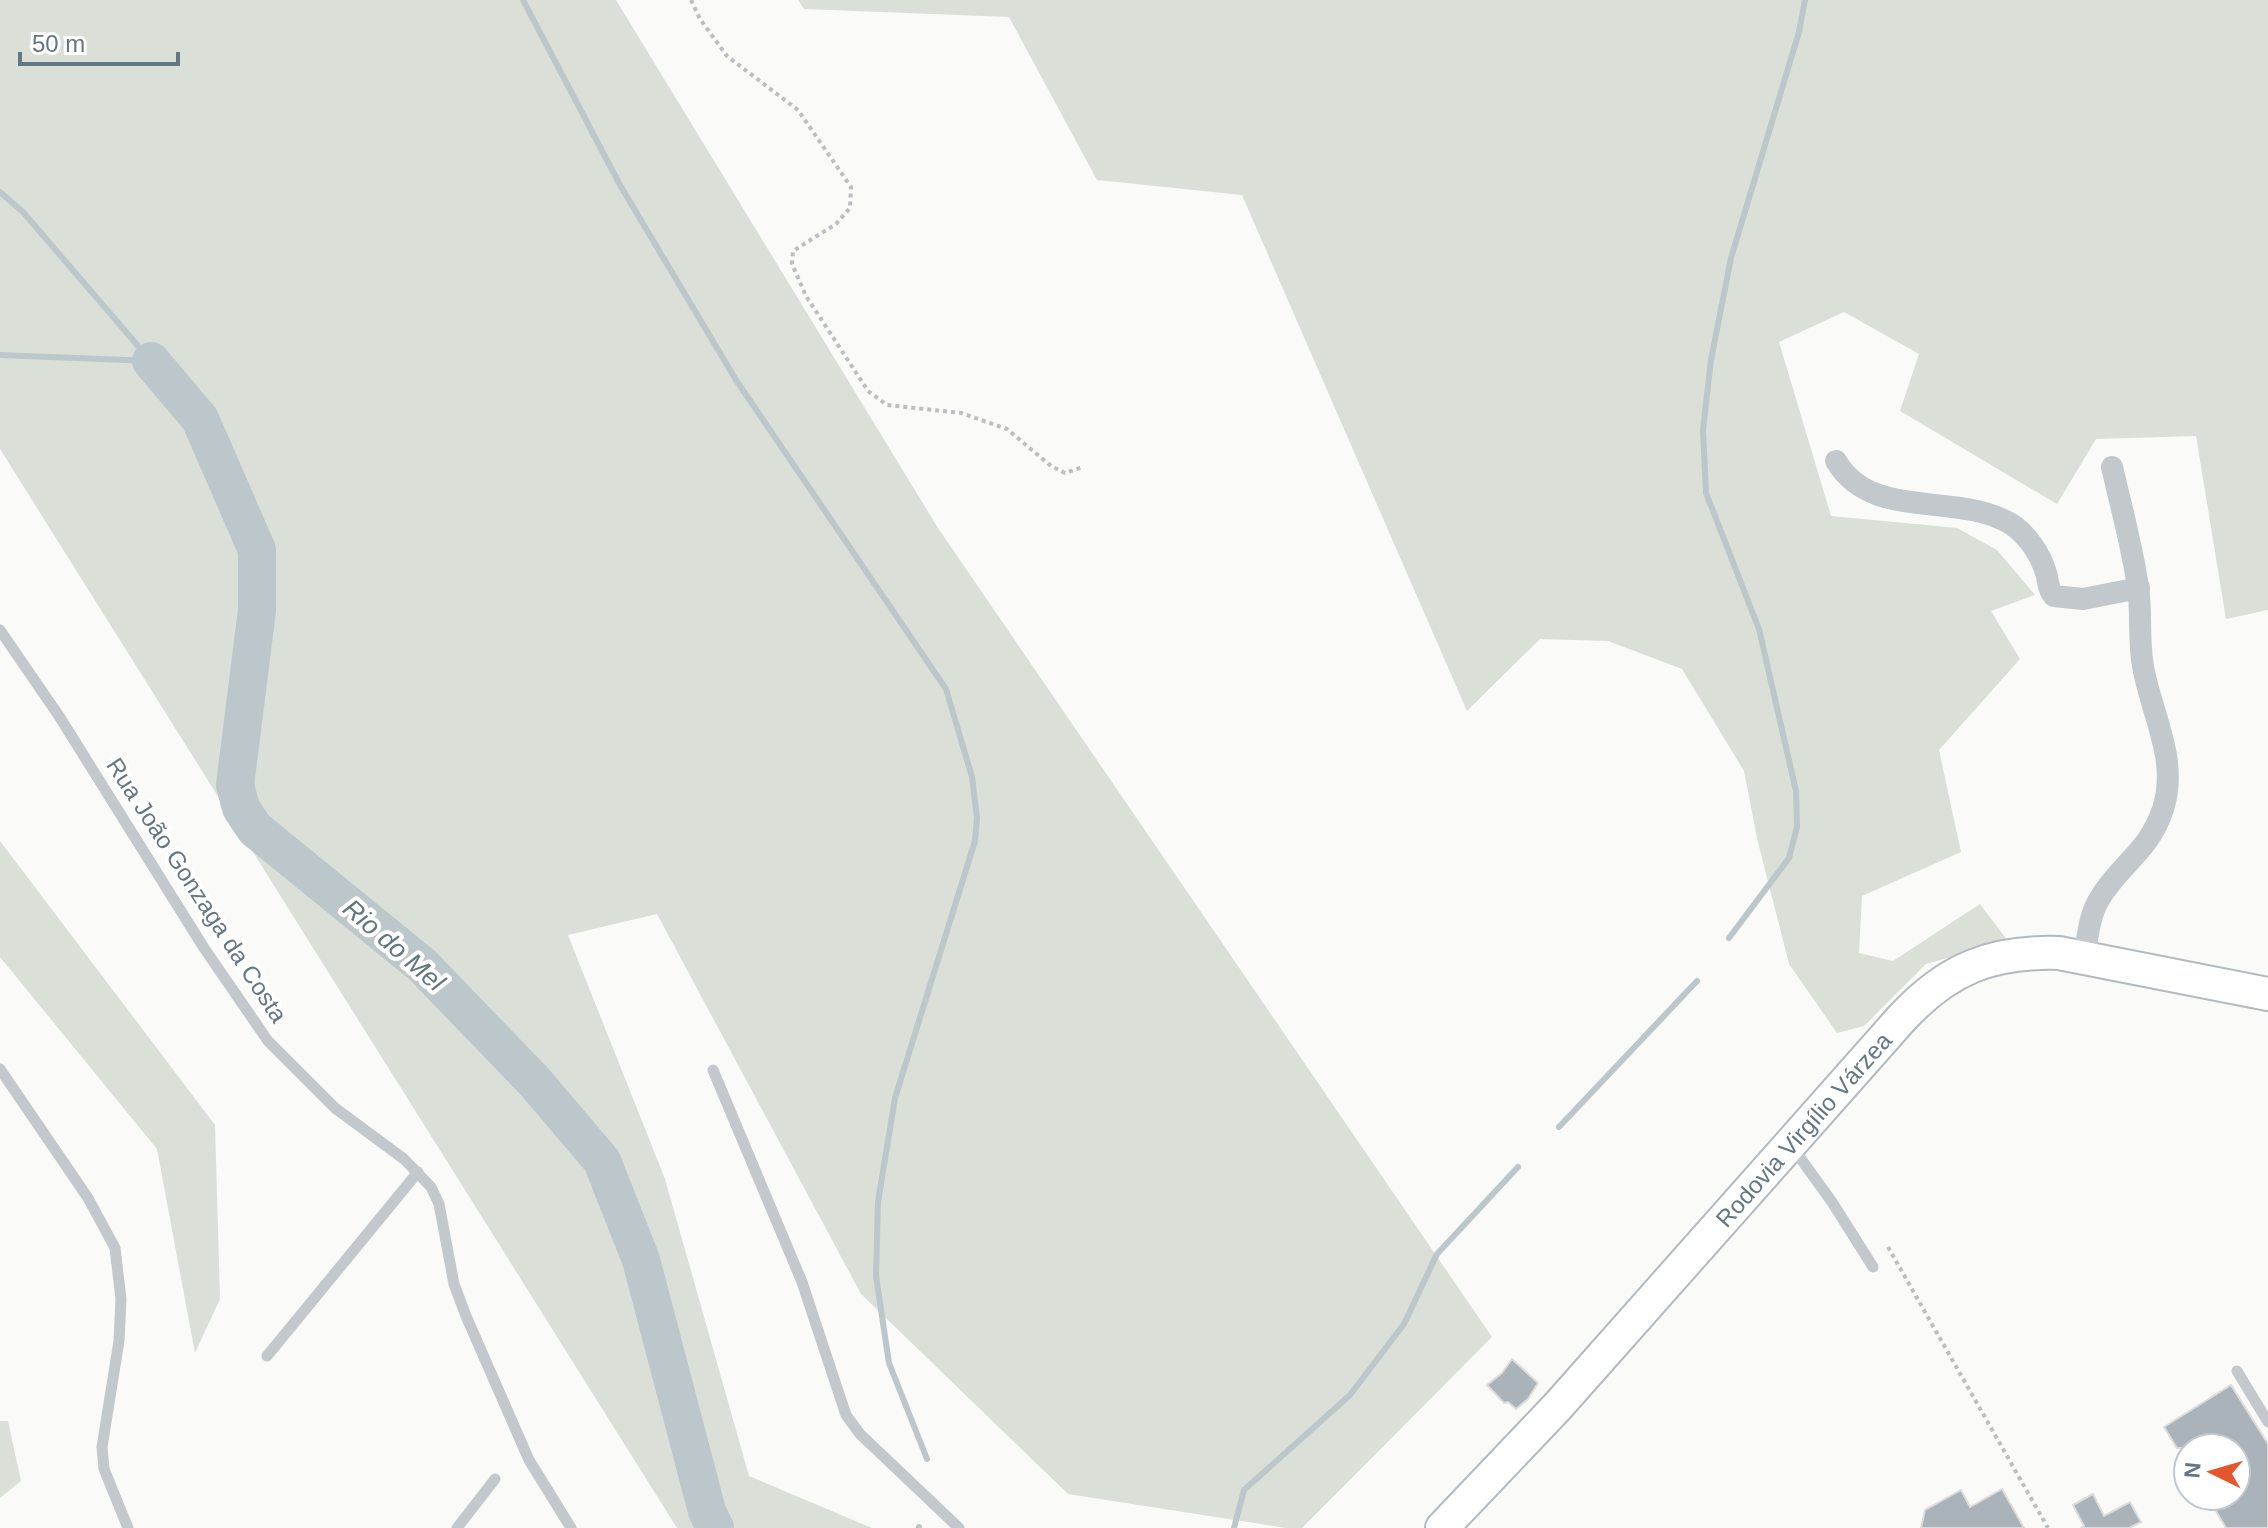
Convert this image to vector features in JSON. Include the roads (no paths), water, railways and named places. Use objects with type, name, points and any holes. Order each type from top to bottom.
[{"type":"main road","name":"Rodovia Virgílio Várzea","points":[[1442,1528],[1558,1406],[1920,998],[1942,982],[1968,967],[1997,957],[2026,952],[2084,957],[2268,994]]},
{"type":"street","points":[[1836,461],[1845,476],[1869,493],[1988,512],[2013,525],[2036,549],[2054,596],[2083,599],[2139,588]]},
{"type":"street","points":[[2084,957],[2090,923],[2101,895],[2144,848],[2162,811],[2170,772],[2143,665],[2139,588],[2112,467]]},
{"type":"lane","name":"Rua João Gonzaga da Costa","points":[[0,630],[59,716],[196,937],[268,1041],[335,1108],[418,1172],[439,1204],[454,1284],[466,1316],[529,1460],[571,1528]]},
{"type":"lane","points":[[0,1069],[88,1198],[115,1248],[121,1299],[119,1341],[102,1447],[104,1469],[128,1528]]},
{"type":"lane","points":[[713,1070],[802,1282],[846,1415],[860,1434],[959,1528]]},
{"type":"lane","points":[[1790,1144],[1873,1267]]},
{"type":"lane","points":[[267,1356],[418,1172]]},
{"type":"lane","points":[[2237,1371],[2268,1422]]},
{"type":"lane","points":[[457,1528],[495,1479]]},
{"type":"waterway","points":[[523,0],[620,185],[736,380],[946,689],[972,777],[977,818],[975,841],[895,1098],[878,1202],[876,1276],[889,1363],[927,1459]]},
{"type":"waterway","points":[[1729,938],[1789,858],[1797,827],[1796,791],[1759,629],[1706,493],[1703,430],[1711,360],[1731,258],[1799,32],[1805,0]]},
{"type":"waterway","points":[[0,192],[23,212],[151,361]]},
{"type":"waterway","points":[[0,355],[151,361]]},
{"type":"waterway","name":"Rio do Mel","points":[[151,361],[200,419],[257,550],[257,610],[235,785],[241,808],[255,829],[422,965],[534,1081],[602,1161],[641,1260],[707,1511],[715,1528]]},
{"type":"waterway","points":[[1559,1127],[1697,981]]},
{"type":"waterway","points":[[1234,1528],[1244,1490],[1350,1395],[1404,1324],[1437,1254],[1518,1167]]}]
